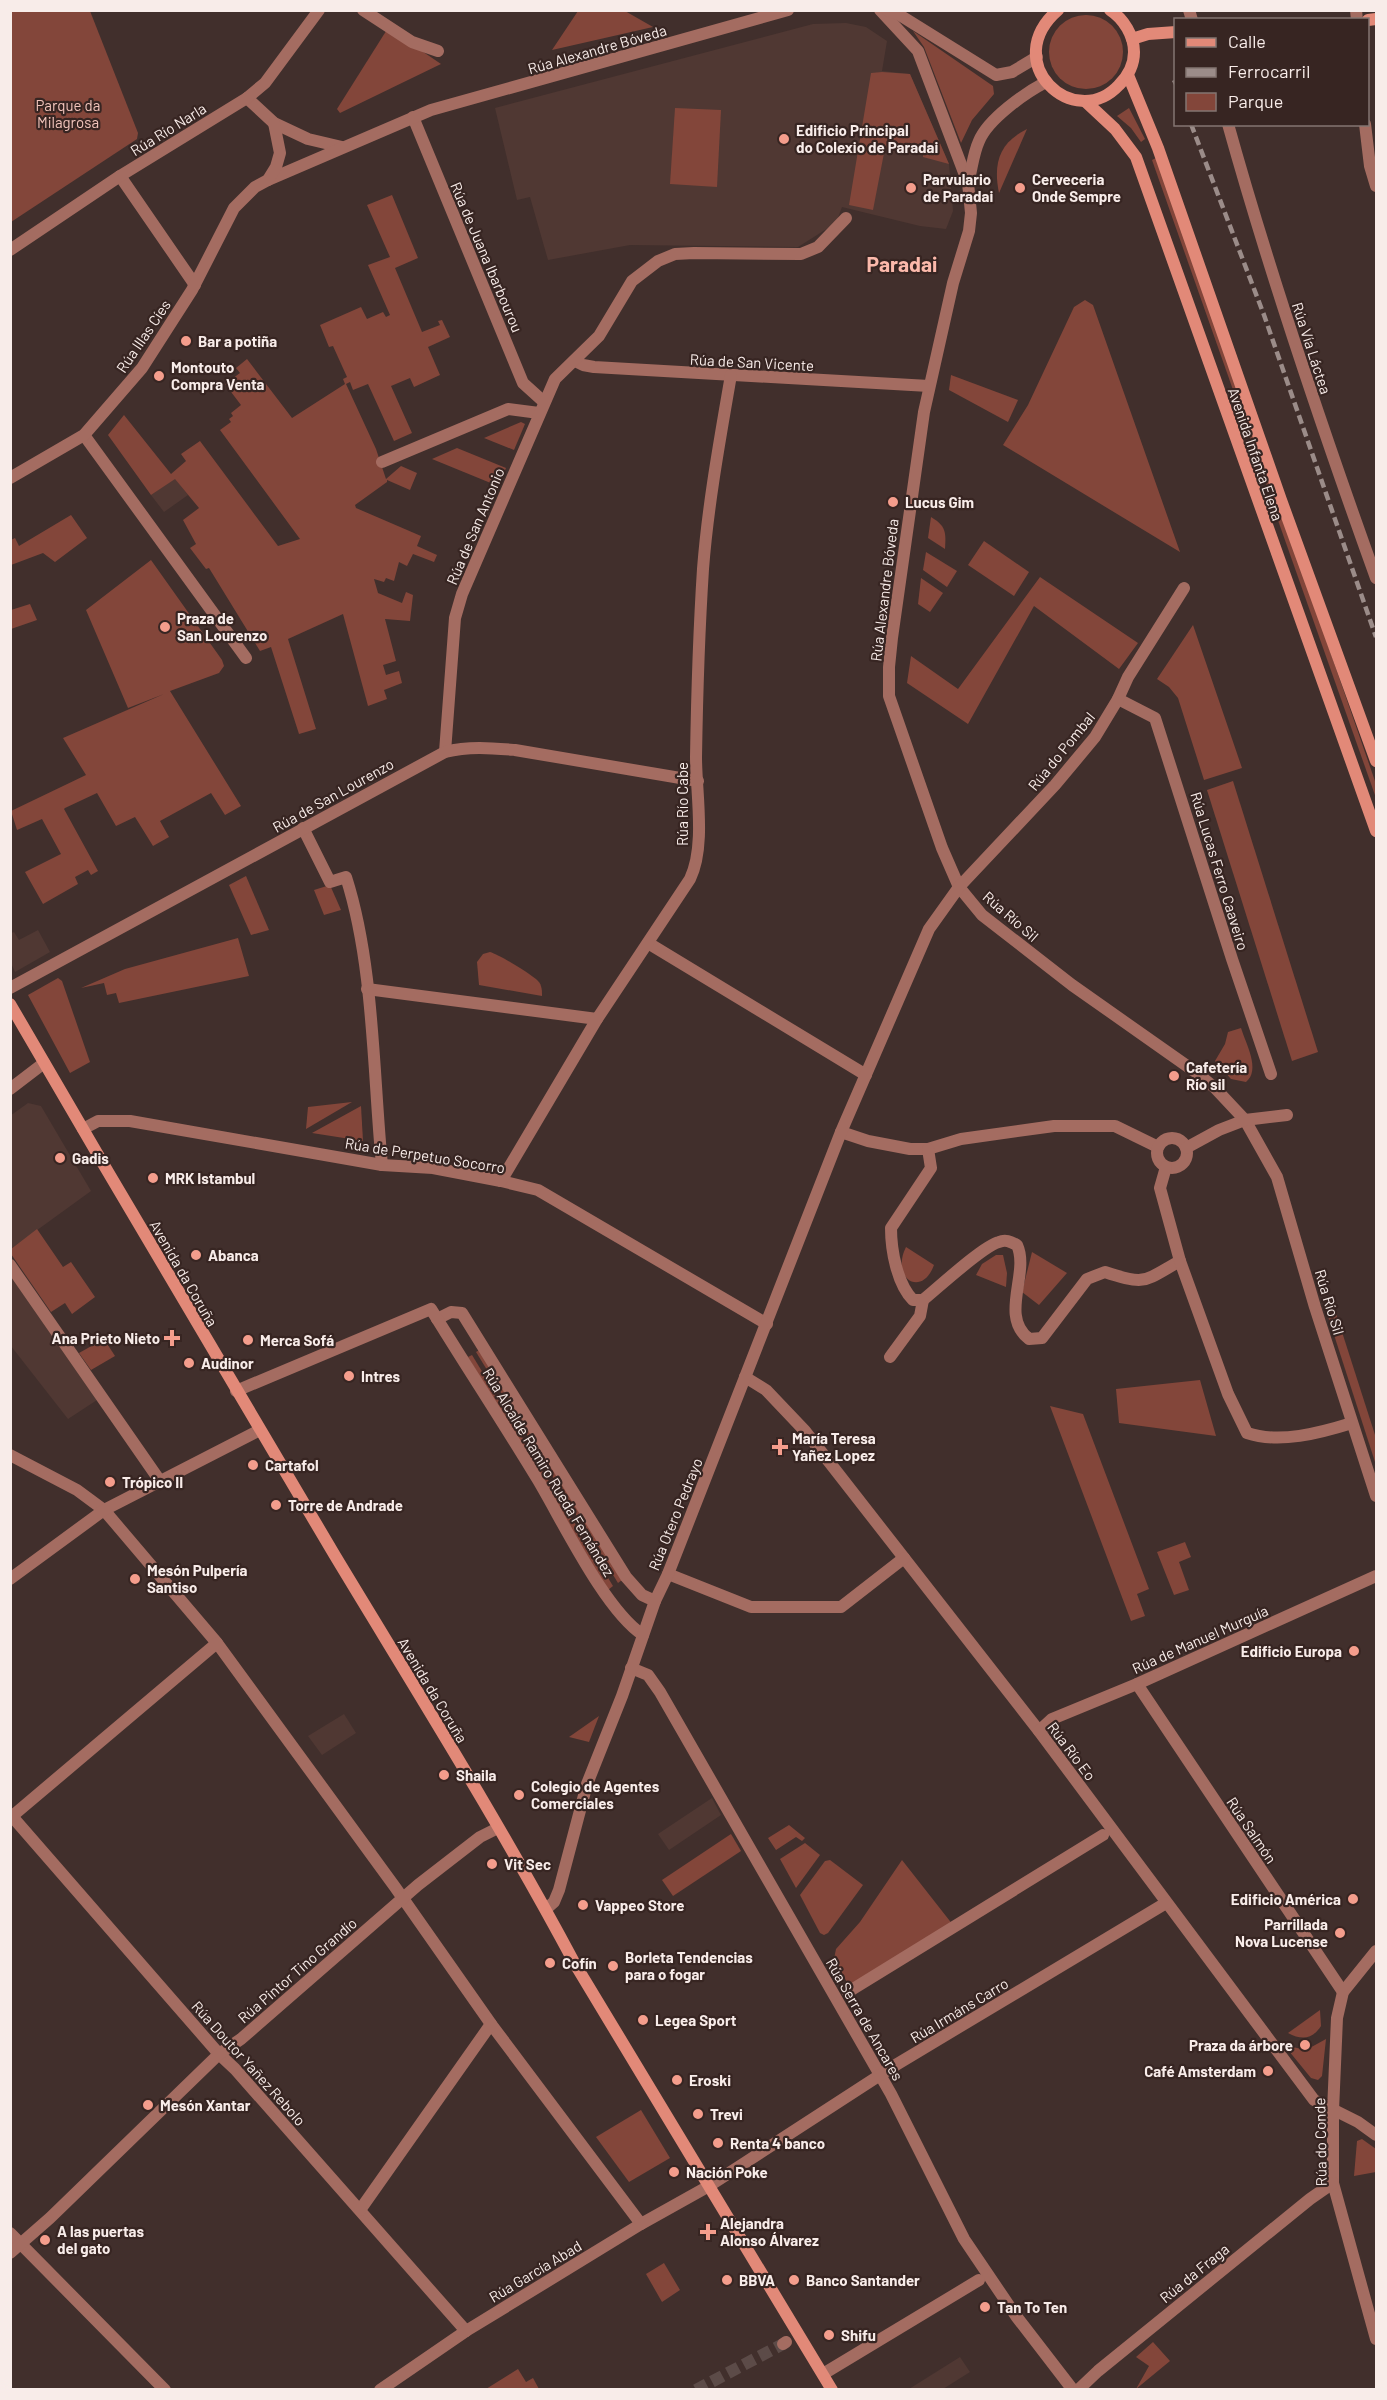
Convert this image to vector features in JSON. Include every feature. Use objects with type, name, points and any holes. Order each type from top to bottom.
[{"type":"street","name":"Rúa Río Narla","points":[[10,250],[120,177],[247,98],[265,83],[319,10]]},
{"type":"street","points":[[363,10],[412,42],[438,51]]},
{"type":"street","name":"Rúa Alexandre Bóveda","points":[[413,117],[788,10]]},
{"type":"street","name":"Rúa Alexandre Bóveda","points":[[880,10],[918,51],[968,183],[971,213],[969,231],[953,283],[929,386],[904,541],[889,667],[889,696],[942,848],[959,887]]},
{"type":"street","points":[[887,10],[898,14],[996,75],[1012,72],[1036,57]]},
{"type":"street","points":[[1058,10],[1049,15],[1039,33],[1035,49],[1038,67],[1046,82],[1057,92],[1070,99],[1085,101],[1113,92],[1128,75],[1134,53],[1132,39],[1126,25],[1110,10]]},
{"type":"street","points":[[1132,39],[1148,34],[1174,32]]},
{"type":"street","name":"Avenida Infanta Elena","points":[[1128,75],[1158,148],[1285,511],[1377,761]]},
{"type":"street","name":"Rúa Alexandre Bóveda","points":[[968,183],[979,140],[993,120],[1031,89],[1046,82]]},
{"type":"street","points":[[247,98],[274,123],[308,139],[342,147]]},
{"type":"street","name":"Avenida Infanta Elena","points":[[1085,101],[1115,129],[1136,157],[1259,507],[1377,831]]},
{"type":"street","name":"Rúa Illas Cíes","points":[[10,478],[84,435],[142,368],[195,285],[234,208],[255,187],[413,117]]},
{"type":"street","name":"Rúa de Juana Ibarbourou","points":[[413,117],[524,383],[543,404]]},
{"type":"street","name":"Rúa Illas Cíes","points":[[268,180],[280,153],[274,123]]},
{"type":"street","name":"Rúa Vía Láctea","points":[[1229,126],[1260,239],[1330,451],[1377,578]]},
{"type":"street","points":[[1365,126],[1370,166],[1377,186]]},
{"type":"street","points":[[120,177],[195,285]]},
{"type":"street","name":"Rúa de San Antonio","points":[[445,752],[455,618],[462,594],[555,378],[599,336],[632,281],[658,261],[675,254],[694,252],[801,254],[818,247],[846,218]]},
{"type":"street","name":"Rúa de San Vicente","points":[[574,361],[594,367],[929,386]]},
{"type":"street","name":"Rúa Río Cabe","points":[[501,1180],[597,1019],[648,943],[697,862],[696,759],[703,570],[731,375]]},
{"type":"street","points":[[382,462],[507,409],[543,404]]},
{"type":"street","points":[[84,435],[246,658]]},
{"type":"street","name":"Rúa do Pombal","points":[[959,887],[1055,785],[1089,745],[1118,699],[1128,676],[1184,588]]},
{"type":"street","name":"Rúa Lucas Ferro Caaveiro","points":[[1118,699],[1155,718],[1271,1074]]},
{"type":"street","name":"Rúa de San Lourenzo","points":[[10,988],[445,752],[460,748],[515,750],[698,781]]},
{"type":"street","points":[[303,828],[330,882],[346,877],[357,910],[367,989],[382,1165]]},
{"type":"street","name":"Rúa Otero Pedrayo","points":[[546,1909],[554,1902],[559,1890],[587,1784],[656,1601],[842,1132],[929,929],[959,887]]},
{"type":"street","name":"Rúa Río Sil","points":[[959,887],[982,915],[1072,985],[1197,1073],[1215,1088],[1245,1120],[1277,1177],[1377,1496]]},
{"type":"street","points":[[648,943],[866,1074]]},
{"type":"street","points":[[367,989],[597,1019]]},
{"type":"street","name":"Avenida da Coruña","points":[[10,1004],[236,1391],[546,1909],[575,1964],[832,2390]]},
{"type":"street","points":[[10,1089],[45,1063]]},
{"type":"street","points":[[1186,1148],[1219,1130],[1245,1120],[1287,1115]]},
{"type":"street","name":"Rúa de Perpetuo Socorro","points":[[83,1129],[98,1121],[130,1121],[382,1165],[433,1168],[501,1180],[538,1190],[767,1324]]},
{"type":"street","points":[[842,1132],[886,1146],[928,1149],[961,1139],[1054,1126],[1115,1126],[1158,1147]]},
{"type":"street","points":[[1175,1138],[1186,1148],[1185,1162],[1176,1168],[1166,1167],[1158,1157],[1158,1147],[1165,1140],[1175,1138]]},
{"type":"street","points":[[928,1149],[931,1168],[891,1228],[900,1280],[914,1300],[923,1300],[984,1250],[997,1242],[1007,1240],[1017,1245],[1022,1256],[1016,1292],[1020,1332],[1029,1339],[1042,1338],[1087,1279],[1105,1272],[1128,1280],[1145,1281],[1180,1261]]},
{"type":"street","points":[[1166,1167],[1160,1188],[1180,1261],[1228,1394],[1247,1433],[1259,1437],[1298,1435],[1352,1422]]},
{"type":"street","points":[[10,1265],[160,1481]]},
{"type":"street","points":[[890,1357],[920,1316],[923,1300]]},
{"type":"street","name":"Rúa Alcalde Ramiro Rueda Fernández","points":[[236,1391],[431,1309],[537,1479],[600,1586],[631,1627],[644,1635]]},
{"type":"street","name":"Rúa Alcalde Ramiro Rueda Fernández","points":[[437,1319],[451,1312],[462,1313],[626,1577],[642,1595],[656,1601]]},
{"type":"street","name":"Rúa Río Eo","points":[[745,1377],[766,1390],[805,1431],[1039,1731],[1314,2100],[1358,2122],[1377,2135]]},
{"type":"street","points":[[10,1579],[104,1510],[260,1430]]},
{"type":"street","points":[[10,1455],[77,1490],[104,1510],[217,1643],[491,2024],[641,2224]]},
{"type":"street","points":[[668,1574],[751,1607],[841,1607],[904,1558]]},
{"type":"street","name":"Rúa de Manuel Murguía","points":[[1039,1731],[1052,1719],[1137,1684],[1377,1576]]},
{"type":"street","points":[[11,1816],[217,1643]]},
{"type":"street","name":"Rúa Serra de Ancares","points":[[631,1668],[648,1674],[660,1692],[880,2076],[964,2239],[1016,2316],[1073,2390]]},
{"type":"street","name":"Rúa Salmón","points":[[1137,1684],[1343,1992]]},
{"type":"street","name":"Rúa Doutor Yañez Rebolo","points":[[11,1816],[466,2331]]},
{"type":"street","name":"Rúa Pintor Tino Grandío","points":[[15,2248],[219,2054],[242,2039],[402,1898],[480,1837],[498,1828]]},
{"type":"street","points":[[848,1992],[1102,1835]]},
{"type":"street","name":"Rúa Irmáns Carro","points":[[710,2186],[880,2076],[1166,1903]]},
{"type":"street","name":"Rúa do Conde","points":[[1377,1951],[1343,1992],[1337,2018],[1333,2111],[1333,2184],[1377,2339]]},
{"type":"street","points":[[360,2210],[491,2024]]},
{"type":"street","name":"Rúa da Fraga","points":[[1078,2390],[1098,2370],[1310,2199],[1333,2184]]},
{"type":"street","name":"Rúa García Abad","points":[[380,2390],[466,2331],[641,2224],[710,2186]]},
{"type":"street","points":[[10,2234],[15,2248],[165,2390]]},
{"type":"street","points":[[823,2374],[979,2280]]},
{"type":"shaded area","points":[[846,23],[866,27],[887,41],[882,71],[910,74],[949,164],[953,211],[946,229],[920,226],[842,207],[836,223],[798,247],[630,245],[548,260],[530,197],[517,200],[495,108],[813,24]]},
{"type":"shaded area","points":[[175,478],[188,495],[164,512],[151,495]]},
{"type":"shaded area","points":[[38,930],[50,952],[15,972],[11,963],[11,933],[14,932],[19,940]]},
{"type":"shaded area","points":[[28,1103],[41,1106],[91,1191],[11,1249],[10,1116]]},
{"type":"shaded area","points":[[10,1275],[97,1400],[68,1419],[11,1346]]},
{"type":"shaded area","points":[[344,1714],[356,1733],[322,1755],[308,1736]]},
{"type":"shaded area","points":[[712,1798],[721,1815],[669,1850],[658,1834]]},
{"type":"shaded area","points":[[960,2357],[970,2372],[943,2389],[909,2389]]},
{"type":"green space","name":"Parque da Milagrosa","points":[[10,11],[90,11],[138,133],[137,139],[11,222]]},
{"type":"green space","points":[[578,11],[625,11],[653,27],[552,50]]},
{"type":"green space","points":[[1086,15],[1107,21],[1117,31],[1123,52],[1117,73],[1107,83],[1086,89],[1065,83],[1055,73],[1049,52],[1055,31],[1065,21]]},
{"type":"green space","points":[[388,28],[441,64],[340,113],[337,109]]},
{"type":"green space","points":[[913,31],[993,86],[994,94],[972,120],[961,143],[924,47]]},
{"type":"green space","points":[[871,73],[910,74],[949,164],[923,157],[923,152],[917,150],[910,154],[885,148],[873,210],[849,205]]},
{"type":"green space","points":[[675,108],[721,110],[717,187],[670,184]]},
{"type":"green space","points":[[1129,108],[1145,139],[1141,142],[1131,128],[1117,116]]},
{"type":"green space","points":[[1027,129],[999,193],[997,172],[1000,155],[1010,141]]},
{"type":"green space","points":[[1156,158],[1274,490],[1269,492],[1152,160]]},
{"type":"green space","points":[[392,195],[418,258],[395,268],[422,332],[440,325],[438,321],[442,320],[450,337],[428,347],[440,375],[414,387],[410,378],[391,386],[412,433],[394,441],[368,384],[353,390],[350,382],[346,384],[376,449],[386,479],[401,466],[417,473],[410,490],[387,480],[355,505],[356,508],[421,536],[417,546],[437,555],[434,562],[413,554],[407,566],[399,562],[394,581],[386,578],[384,582],[374,579],[378,593],[402,603],[406,592],[413,595],[410,621],[385,619],[396,661],[383,665],[386,675],[399,671],[402,683],[384,690],[387,699],[368,706],[343,614],[288,639],[316,729],[299,734],[271,647],[260,651],[209,568],[206,569],[190,548],[196,544],[183,520],[199,508],[175,479],[151,495],[108,435],[124,415],[171,474],[186,461],[181,454],[200,441],[278,546],[300,539],[220,430],[231,422],[229,419],[233,416],[231,413],[241,405],[225,384],[240,373],[236,368],[247,359],[292,418],[345,384],[343,379],[347,377],[333,346],[329,347],[320,325],[361,307],[367,319],[383,312],[386,317],[390,315],[368,265],[390,257],[367,205]]},
{"type":"green space","points":[[1085,300],[1093,305],[1180,552],[1003,445],[1028,405],[1074,307]]},
{"type":"green space","points":[[951,375],[1018,400],[1008,422],[949,390]]},
{"type":"green space","points":[[521,422],[525,424],[514,450],[484,438]]},
{"type":"green space","points":[[457,448],[506,468],[498,486],[432,459]]},
{"type":"green space","points":[[1280,507],[1376,784],[1376,798],[1274,509]]},
{"type":"green space","points":[[71,515],[87,538],[55,562],[43,553],[11,565],[11,540],[15,538],[19,546]]},
{"type":"green space","points":[[931,517],[940,523],[944,530],[945,549],[928,538]]},
{"type":"green space","points":[[984,541],[1029,572],[1014,596],[968,565]]},
{"type":"green space","points":[[926,552],[957,571],[947,587],[923,570]]},
{"type":"green space","points":[[151,560],[222,660],[224,666],[219,673],[170,691],[241,806],[225,815],[211,793],[160,821],[169,837],[153,846],[135,817],[116,826],[97,793],[65,808],[98,871],[91,875],[88,870],[75,877],[78,884],[43,904],[25,872],[61,854],[42,819],[17,830],[11,811],[86,775],[63,738],[164,694],[128,708],[86,610]]},
{"type":"green space","points":[[1040,577],[1138,643],[1119,669],[1034,606],[968,724],[907,683],[911,656],[958,689]]},
{"type":"green space","points":[[921,578],[943,593],[930,612],[918,604]]},
{"type":"green space","points":[[30,604],[37,620],[11,629],[11,610]]},
{"type":"green space","points":[[1193,625],[1242,768],[1204,780],[1178,698],[1169,687],[1157,679]]},
{"type":"green space","points":[[1233,781],[1318,1052],[1292,1061],[1207,790]]},
{"type":"green space","points":[[246,876],[269,930],[251,935],[229,885]]},
{"type":"green space","points":[[330,885],[341,910],[324,915],[314,890]]},
{"type":"green space","points":[[238,938],[249,976],[119,1003],[116,993],[107,995],[104,983],[81,988],[125,969]]},
{"type":"green space","points":[[490,952],[538,981],[542,996],[479,985],[477,962],[483,954]]},
{"type":"green space","points":[[58,978],[62,981],[90,1062],[70,1073],[28,995]]},
{"type":"green space","points":[[1241,1028],[1252,1064],[1250,1077],[1246,1082],[1231,1079],[1215,1061],[1225,1044],[1228,1032]]},
{"type":"green space","points":[[352,1102],[306,1129],[308,1107]]},
{"type":"green space","points":[[361,1106],[363,1141],[312,1133]]},
{"type":"green space","points":[[37,1229],[63,1267],[71,1262],[95,1297],[72,1314],[65,1303],[51,1312],[11,1254],[11,1249]]},
{"type":"green space","points":[[906,1247],[934,1265],[929,1275],[922,1281],[909,1280],[905,1275],[902,1258]]},
{"type":"green space","points":[[1032,1252],[1067,1273],[1039,1305],[1022,1292]]},
{"type":"green space","points":[[996,1255],[1003,1255],[1007,1273],[1006,1287],[976,1275],[982,1264]]},
{"type":"green space","points":[[1334,1307],[1376,1438],[1376,1465],[1326,1310]]},
{"type":"green space","points":[[104,1339],[115,1356],[91,1370],[79,1353]]},
{"type":"green space","points":[[481,1349],[622,1580],[618,1583],[476,1352]]},
{"type":"green space","points":[[472,1355],[613,1586],[608,1590],[468,1357]]},
{"type":"green space","points":[[1200,1380],[1216,1436],[1119,1423],[1116,1389]]},
{"type":"green space","points":[[1050,1406],[1083,1414],[1149,1589],[1137,1594],[1145,1616],[1131,1621]]},
{"type":"green space","points":[[1185,1542],[1191,1557],[1179,1562],[1189,1590],[1174,1595],[1157,1552]]},
{"type":"green space","points":[[599,1716],[589,1742],[569,1737]]},
{"type":"green space","points":[[789,1825],[805,1838],[802,1841],[796,1837],[776,1850],[768,1838]]},
{"type":"green space","points":[[731,1834],[741,1851],[673,1896],[662,1880]]},
{"type":"green space","points":[[805,1843],[820,1855],[796,1888],[780,1859]]},
{"type":"green space","points":[[830,1860],[863,1885],[828,1933],[824,1935],[820,1933],[800,1895],[825,1861]]},
{"type":"green space","points":[[902,1860],[953,1925],[855,1984],[848,1984],[834,1959],[836,1949],[860,1922]]},
{"type":"green space","points":[[1320,2010],[1321,2026],[1314,2034],[1302,2038],[1288,2033]]},
{"type":"green space","points":[[1326,2039],[1322,2076],[1318,2080],[1311,2078],[1284,2045],[1306,2050]]},
{"type":"green space","points":[[641,2110],[670,2158],[629,2182],[596,2137]]},
{"type":"green space","points":[[1362,2139],[1376,2149],[1376,2172],[1354,2176],[1357,2141]]},
{"type":"green space","points":[[664,2263],[680,2290],[662,2302],[646,2274]]},
{"type":"green space","points":[[1153,2342],[1170,2361],[1136,2389],[1149,2366],[1136,2357]]},
{"type":"green space","points":[[518,2369],[526,2382],[533,2378],[539,2389],[486,2389]]},
{"type":"tunnel","points":[[696,2390],[783,2344]]},
{"type":"railway","points":[[1192,126],[1264,315],[1376,637]]},
{"type":"place","name":"Edificio Principal do Colexio de Paradai","points":[[784,139]]},
{"type":"place","name":"Parvulario de Paradai","points":[[911,188]]},
{"type":"place","name":"Cerveceria Onde Sempre","points":[[1020,188]]},
{"type":"place","name":"Bar a potiña","points":[[186,341]]},
{"type":"place","name":"Montouto Compra Venta","points":[[159,376]]},
{"type":"place","name":"Lucus Gim","points":[[893,502]]},
{"type":"place","name":"Praza de San Lourenzo","points":[[165,627]]},
{"type":"place","name":"Cafetería Río sil","points":[[1174,1076]]},
{"type":"place","name":"Gadis","points":[[60,1158]]},
{"type":"place","name":"MRK Istambul","points":[[153,1178]]},
{"type":"place","name":"Abanca","points":[[196,1255]]},
{"type":"place","name":"Ana Prieto Nieto","points":[[172,1338]]},
{"type":"place","name":"Merca Sofá","points":[[248,1340]]},
{"type":"place","name":"Audinor","points":[[189,1363]]},
{"type":"place","name":"Intres","points":[[349,1376]]},
{"type":"place","name":"María Teresa Yañez Lopez","points":[[780,1447]]},
{"type":"place","name":"Cartafol","points":[[253,1465]]},
{"type":"place","name":"Trópico II","points":[[110,1482]]},
{"type":"place","name":"Torre de Andrade","points":[[276,1505]]},
{"type":"place","name":"Mesón Pulpería Santiso","points":[[135,1579]]},
{"type":"place","name":"Edificio Europa","points":[[1354,1651]]},
{"type":"place","name":"Shaila","points":[[444,1775]]},
{"type":"place","name":"Colegio de Agentes Comerciales","points":[[519,1795]]},
{"type":"place","name":"Vit Sec","points":[[492,1864]]},
{"type":"place","name":"Edificio América","points":[[1353,1899]]},
{"type":"place","name":"Vappeo Store","points":[[583,1905]]},
{"type":"place","name":"Parrillada Nova Lucense","points":[[1340,1933]]},
{"type":"place","name":"Cofín","points":[[550,1963]]},
{"type":"place","name":"Borleta Tendencias para o fogar","points":[[613,1966]]},
{"type":"place","name":"Legea Sport","points":[[643,2020]]},
{"type":"place","name":"Praza da árbore","points":[[1305,2045]]},
{"type":"place","name":"Café Amsterdam","points":[[1268,2071]]},
{"type":"place","name":"Eroski","points":[[677,2080]]},
{"type":"place","name":"Mesón Xantar","points":[[148,2105]]},
{"type":"place","name":"Trevi","points":[[698,2114]]},
{"type":"place","name":"Renta 4 banco","points":[[718,2143]]},
{"type":"place","name":"Nación Poke","points":[[674,2172]]},
{"type":"place","name":"Alejandra Alonso Álvarez","points":[[708,2232]]},
{"type":"place","name":"A las puertas del gato","points":[[45,2240]]},
{"type":"place","name":"BBVA","points":[[727,2280]]},
{"type":"place","name":"Banco Santander","points":[[794,2280]]},
{"type":"place","name":"Tan To Ten","points":[[985,2307]]},
{"type":"place","name":"Shifu","points":[[829,2335]]},
{"type":"district","name":"Paradai","points":[[902,263]]}]
